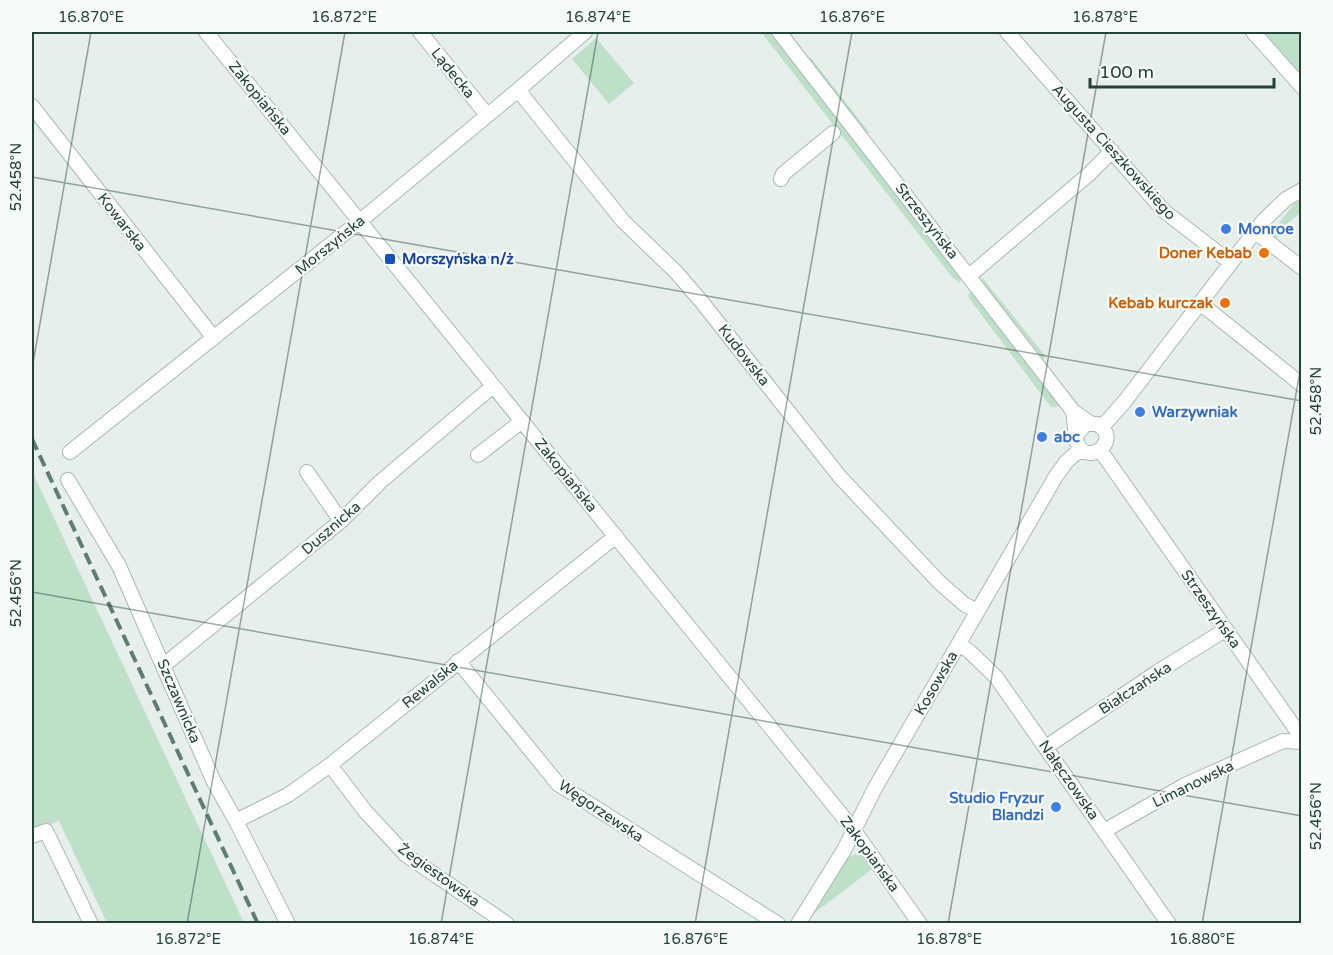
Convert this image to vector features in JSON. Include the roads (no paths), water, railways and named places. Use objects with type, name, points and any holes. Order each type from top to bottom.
[{"type":"street","name":"Zakopiańska","points":[[206,32],[853,829],[920,924]]},
{"type":"street","name":"Lądecka","points":[[420,32],[487,114]]},
{"type":"street","name":"Morszyńska","points":[[70,453],[360,221],[585,32]]},
{"type":"street","name":"Strzeszyńska","points":[[779,32],[1073,411],[1096,425]]},
{"type":"street","name":"Augusta Cieszkowskiego","points":[[1007,32],[1164,211],[1230,262]]},
{"type":"street","points":[[1253,32],[1302,87]]},
{"type":"street","name":"Kudowska","points":[[518,90],[623,221],[676,272],[701,301],[840,477],[939,582],[964,604],[977,611]]},
{"type":"street","name":"Kowarska","points":[[32,106],[213,337]]},
{"type":"street","points":[[781,179],[783,174],[833,133]]},
{"type":"street","points":[[969,276],[1088,175],[1112,151]]},
{"type":"street","points":[[1096,425],[1106,440],[1100,450],[1090,453],[1082,449],[1077,442],[1077,434],[1082,427],[1096,425],[1132,393],[1254,231],[1275,207],[1302,190]]},
{"type":"street","points":[[1254,231],[1302,268]]},
{"type":"street","points":[[1200,303],[1302,385]]},
{"type":"street","name":"Dusznicka","points":[[164,665],[341,521],[380,482],[493,386]]},
{"type":"street","name":"Strzeszyńska","points":[[1073,411],[1077,434]]},
{"type":"street","points":[[478,455],[522,421]]},
{"type":"street","name":"Kosowska","points":[[798,924],[844,850],[875,788],[1056,476],[1067,461],[1082,449]]},
{"type":"street","name":"Strzeszyńska","points":[[1100,450],[1302,740]]},
{"type":"street","points":[[307,472],[341,521]]},
{"type":"street","name":"Szczawnicka","points":[[68,480],[119,566],[214,782],[288,924]]},
{"type":"street","name":"Rewalska","points":[[236,821],[288,795],[330,765],[616,536]]},
{"type":"street","name":"Białczańska","points":[[1046,747],[1225,630]]},
{"type":"street","name":"Nałęczowska","points":[[958,644],[969,651],[996,677],[1169,924]]},
{"type":"street","name":"Węgorzewska","points":[[458,661],[558,784],[778,924]]},
{"type":"street","points":[[1283,741],[1289,721]]},
{"type":"street","name":"Limanowska","points":[[1104,831],[1185,785],[1283,741],[1302,740]]},
{"type":"street","name":"Żegiestowska","points":[[330,765],[365,811],[406,855],[507,924]]},
{"type":"street","points":[[32,836],[46,831],[91,924]]},
{"type":"railway","points":[[32,439],[258,924]]},
{"type":"place","name":"Monroe","points":[[1226,229]]},
{"type":"place","name":"Doner Kebab","points":[[1264,253]]},
{"type":"place","name":"Morszyńska n/ż","points":[[390,259]]},
{"type":"place","name":"Kebab kurczak","points":[[1225,303]]},
{"type":"place","name":"Warzywniak","points":[[1140,412]]},
{"type":"place","name":"abc","points":[[1042,437]]},
{"type":"place","name":"Studio Fryzur Blandzi","points":[[1056,807]]}]
